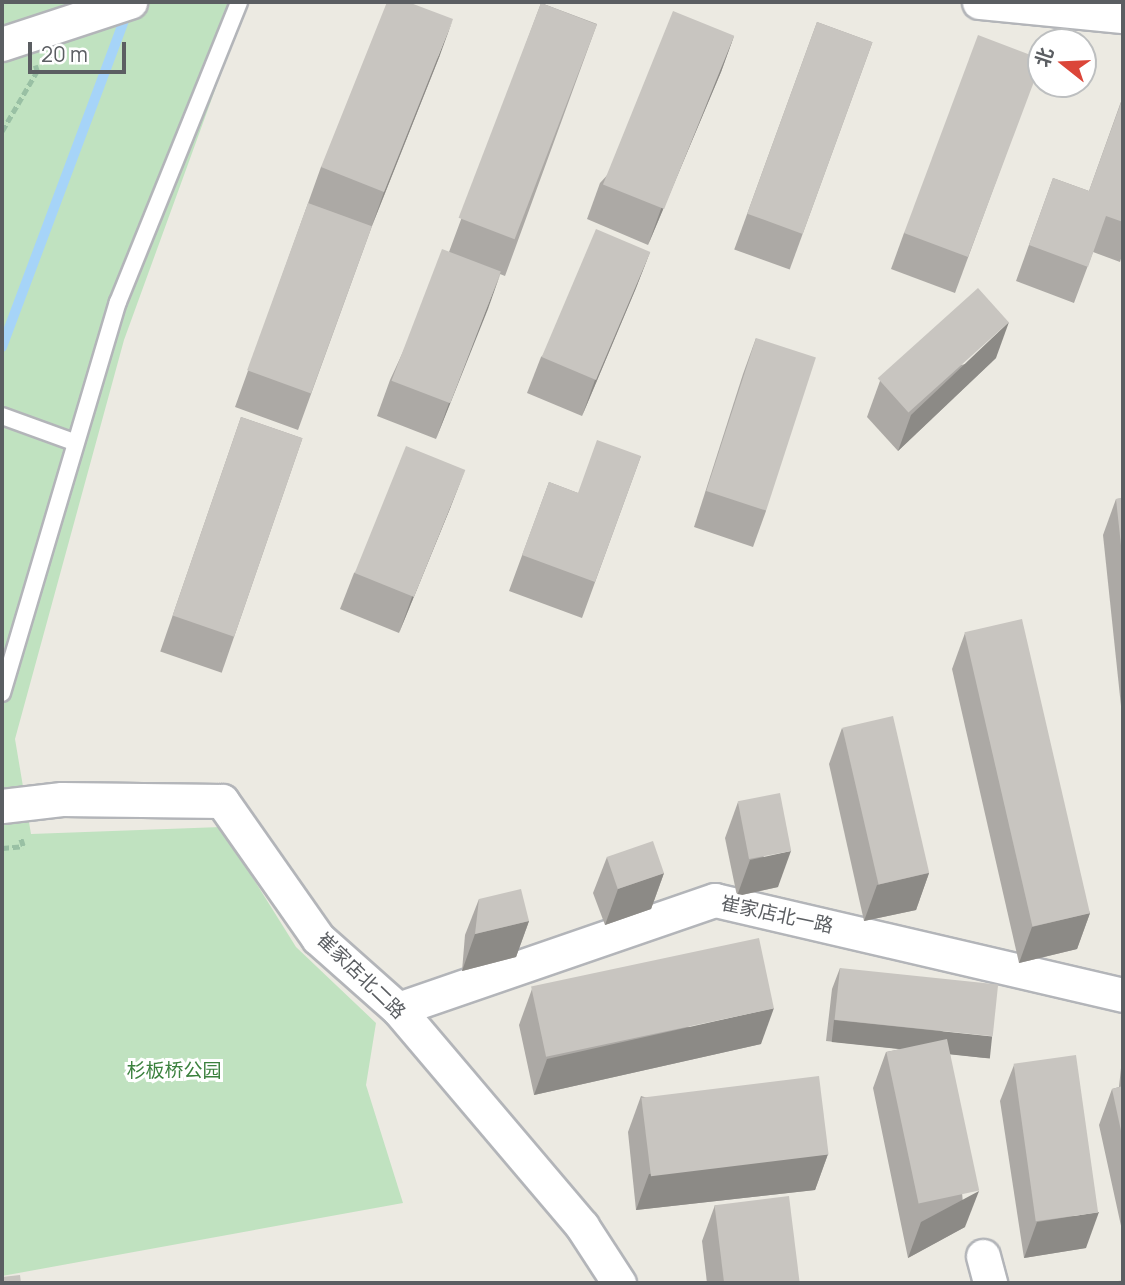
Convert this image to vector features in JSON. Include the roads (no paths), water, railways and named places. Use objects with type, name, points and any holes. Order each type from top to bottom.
[{"type":"street","points":[[2,44],[130,2]]},
{"type":"street","points":[[979,2],[1123,16]]},
{"type":"street","name":"崔家店北二路","points":[[7,822],[62,799],[222,801],[318,938],[398,1009],[582,1226],[619,1283]]},
{"type":"street","name":"崔家店北一路","points":[[398,1009],[715,900],[1123,995]]},
{"type":"lane","points":[[2,693],[74,442],[118,302],[239,2]]},
{"type":"lane","points":[[2,416],[74,442]]},
{"type":"waterway","points":[[2,347],[128,10]]},
{"type":"park label","name":"杉板桥公园","points":[[174,1071]]}]
